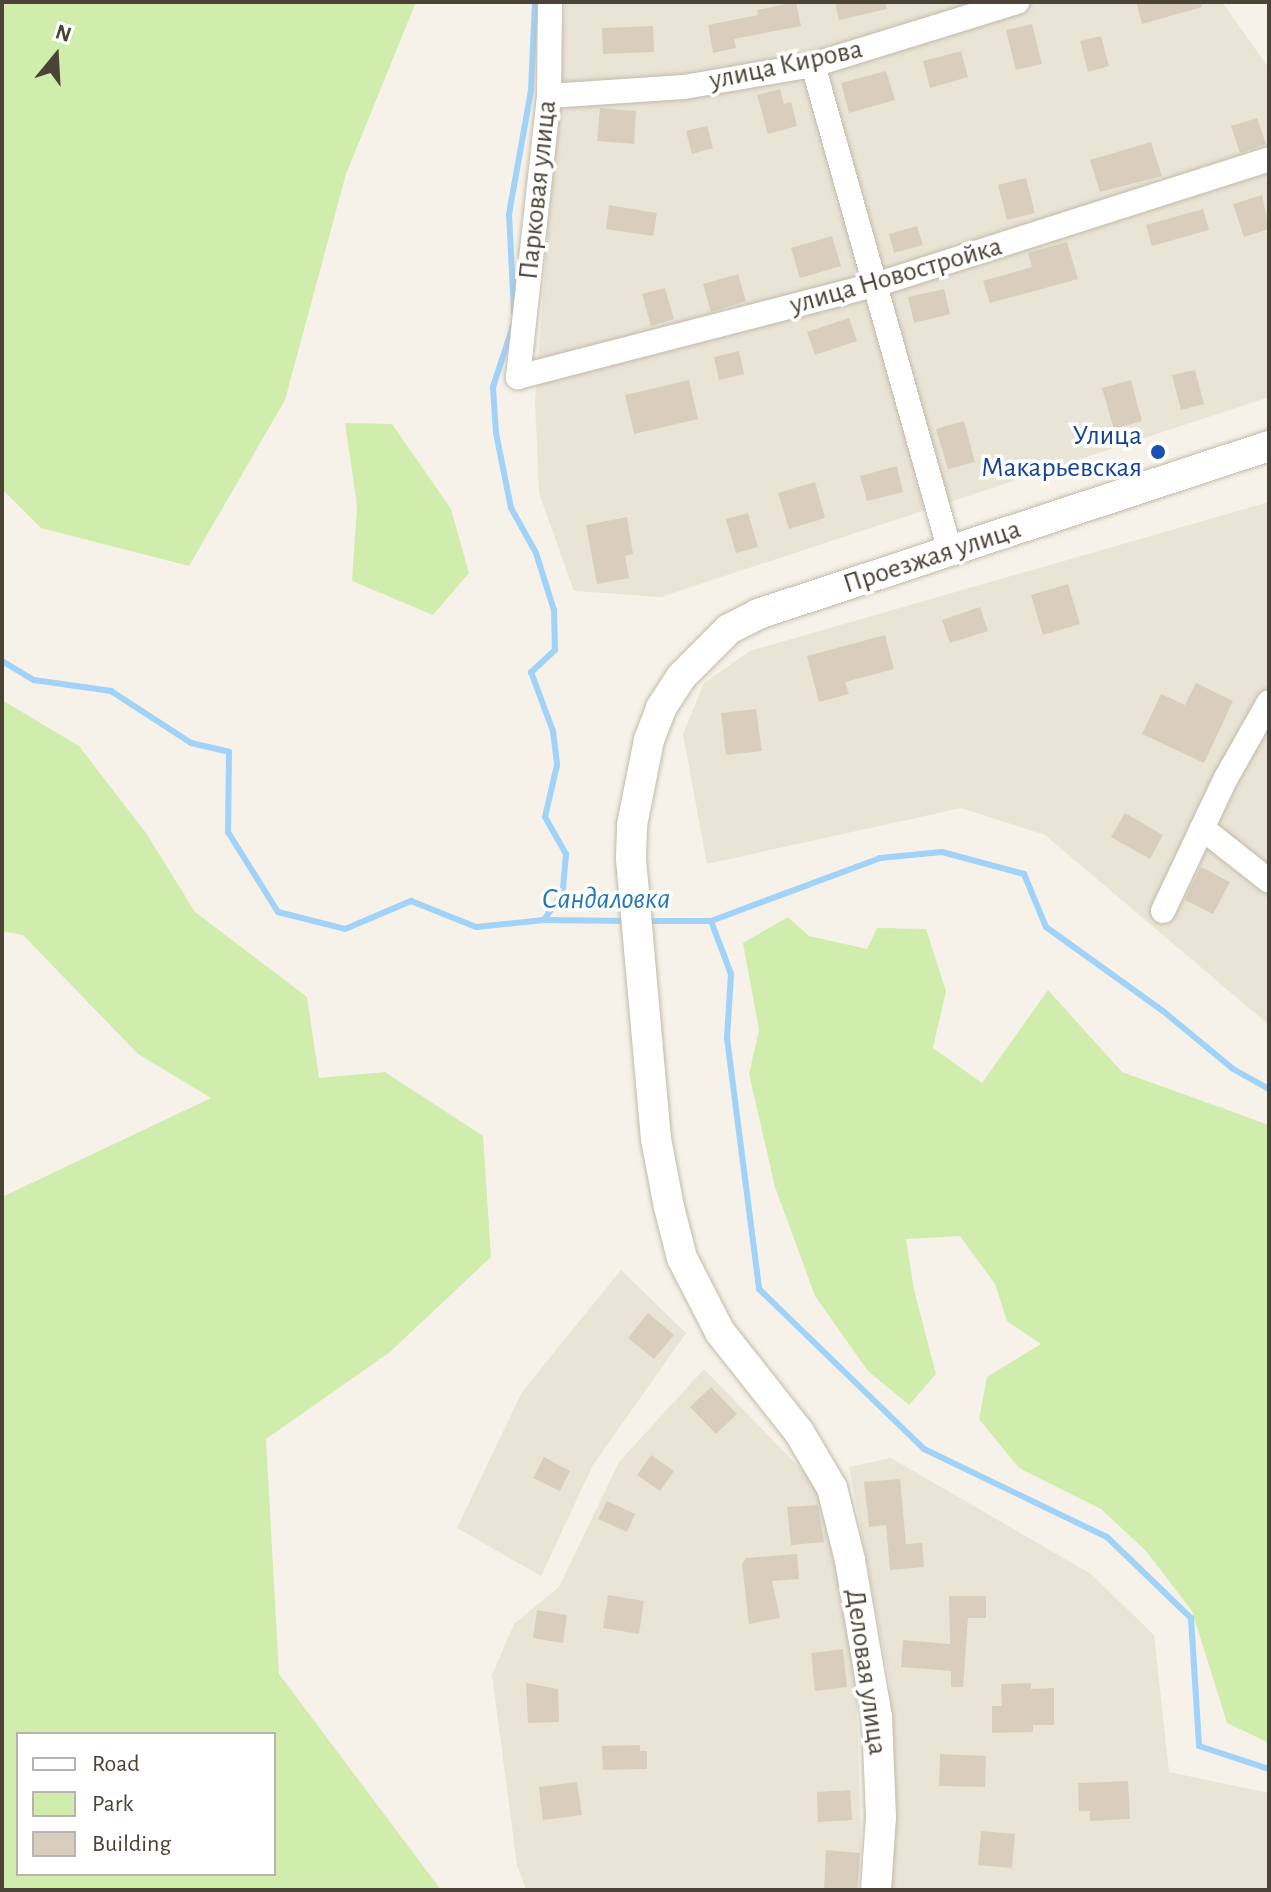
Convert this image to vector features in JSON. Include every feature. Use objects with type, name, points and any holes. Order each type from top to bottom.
[{"type":"street","name":"Парковая улица","points":[[518,377],[549,96],[550,2]]},
{"type":"street","name":"улица Кирова","points":[[549,96],[684,87],[813,65],[1017,2]]},
{"type":"street","points":[[813,65],[950,551]]},
{"type":"street","name":"улица Новостройка","points":[[518,377],[875,285],[1269,159]]},
{"type":"street","name":"Проезжая улица","points":[[639,970],[631,858],[632,825],[649,740],[661,708],[681,677],[729,629],[758,614],[1269,446]]},
{"type":"street","points":[[1163,911],[1202,828],[1269,702]]},
{"type":"street","points":[[1202,828],[1269,881]]},
{"type":"street","name":"Деловая улица","points":[[639,970],[656,1139],[682,1258],[720,1332],[817,1459],[832,1488],[844,1529],[877,1717],[881,1817],[876,1890]]},
{"type":"shaded area","points":[[565,2],[1222,2],[1269,68],[1269,397],[661,597],[574,591],[539,493],[535,401]]},
{"type":"shaded area","points":[[1269,502],[1269,1025],[1045,835],[961,808],[707,864],[683,734],[704,683],[750,651]]},
{"type":"shaded area","points":[[621,1270],[686,1333],[593,1465],[541,1576],[457,1528],[522,1392]]},
{"type":"shaded area","points":[[704,1369],[819,1488],[856,1671],[861,1844],[858,1890],[526,1890],[517,1865],[492,1675],[514,1624],[559,1587],[619,1462]]},
{"type":"shaded area","points":[[891,1458],[1091,1574],[1154,1635],[1169,1772],[1269,1793],[1269,1890],[890,1890],[895,1821],[890,1685],[849,1467]]},
{"type":"green space","points":[[2,2],[416,2],[346,174],[285,400],[189,566],[41,528],[2,489]]},
{"type":"green space","points":[[345,423],[392,424],[451,509],[469,573],[433,615],[352,581],[357,506]]},
{"type":"green space","points":[[2,700],[79,746],[146,833],[195,912],[307,997],[319,1078],[385,1072],[483,1136],[491,1257],[390,1352],[266,1439],[279,1674],[441,1890],[2,1890],[2,1197],[211,1098],[138,1054],[23,935],[2,931]]},
{"type":"green space","points":[[788,917],[809,936],[867,949],[877,928],[926,929],[946,991],[933,1048],[982,1083],[1048,990],[1122,1072],[1269,1125],[1269,1743],[1227,1723],[1192,1611],[1146,1551],[1101,1509],[1019,1468],[979,1419],[987,1377],[1041,1344],[1007,1321],[995,1284],[960,1236],[906,1239],[914,1290],[936,1374],[909,1405],[868,1371],[815,1296],[775,1187],[749,1074],[759,1030],[743,943]]},
{"type":"building","points":[[796,2],[801,26],[734,39],[736,48],[713,53],[708,25],[758,15],[757,10]]},
{"type":"building","points":[[835,2],[886,2],[887,9],[839,20]]},
{"type":"building","points":[[1136,2],[1201,2],[1202,7],[1142,24]]},
{"type":"building","points":[[1032,24],[1042,64],[1016,70],[1006,30]]},
{"type":"building","points":[[653,26],[654,52],[603,54],[602,28]]},
{"type":"building","points":[[1101,36],[1109,66],[1088,72],[1080,41]]},
{"type":"building","points":[[961,51],[968,77],[930,88],[923,61]]},
{"type":"building","points":[[886,71],[895,100],[849,113],[841,83]]},
{"type":"building","points":[[780,89],[784,104],[791,102],[797,126],[768,134],[757,95]]},
{"type":"building","points":[[600,108],[636,111],[634,144],[597,141]]},
{"type":"building","points":[[1257,118],[1266,144],[1240,153],[1231,126]]},
{"type":"building","points":[[707,126],[713,148],[692,154],[686,131]]},
{"type":"building","points":[[1151,142],[1162,176],[1100,192],[1090,160]]},
{"type":"building","points":[[1026,178],[1035,213],[1007,220],[998,185]]},
{"type":"building","points":[[1262,195],[1269,229],[1244,237],[1233,204]]},
{"type":"building","points":[[609,205],[657,213],[653,236],[606,229]]},
{"type":"building","points":[[1203,209],[1209,230],[1152,246],[1146,225]]},
{"type":"building","points":[[917,226],[923,245],[894,253],[889,234]]},
{"type":"building","points":[[832,236],[841,266],[800,278],[791,248]]},
{"type":"building","points":[[1067,242],[1078,279],[990,303],[983,281],[1032,267],[1028,253]]},
{"type":"building","points":[[738,274],[746,301],[711,312],[703,284]]},
{"type":"building","points":[[665,288],[674,319],[651,326],[642,294]]},
{"type":"building","points":[[944,289],[950,314],[914,323],[908,297]]},
{"type":"building","points":[[849,318],[857,341],[815,355],[807,332]]},
{"type":"building","points":[[739,351],[744,374],[719,380],[714,357]]},
{"type":"building","points":[[1195,370],[1204,404],[1181,410],[1172,375]]},
{"type":"building","points":[[689,380],[698,419],[634,434],[625,395]]},
{"type":"building","points":[[1131,380],[1142,421],[1114,429],[1102,388]]},
{"type":"building","points":[[964,421],[975,462],[948,469],[936,429]]},
{"type":"building","points":[[897,466],[903,492],[867,501],[860,476]]},
{"type":"building","points":[[815,482],[825,518],[789,529],[778,493]]},
{"type":"building","points":[[748,513],[758,547],[736,553],[726,519]]},
{"type":"building","points":[[627,517],[633,554],[625,556],[629,578],[597,584],[586,525]]},
{"type":"building","points":[[1068,584],[1080,624],[1043,635],[1031,595]]},
{"type":"building","points":[[980,607],[988,631],[950,643],[942,620]]},
{"type":"building","points":[[885,635],[894,669],[845,682],[849,694],[819,702],[807,656]]},
{"type":"building","points":[[1196,683],[1233,701],[1204,763],[1142,734],[1161,694],[1185,705]]},
{"type":"building","points":[[756,709],[762,751],[726,755],[721,713]]},
{"type":"building","points":[[1125,813],[1163,835],[1150,859],[1111,837]]},
{"type":"building","points":[[1201,867],[1230,882],[1213,914],[1185,900]]},
{"type":"building","points":[[648,1313],[674,1335],[654,1359],[628,1338]]},
{"type":"building","points":[[711,1387],[737,1414],[716,1434],[690,1407]]},
{"type":"building","points":[[651,1455],[674,1471],[660,1491],[637,1475]]},
{"type":"building","points":[[544,1457],[570,1471],[560,1491],[533,1478]]},
{"type":"building","points":[[900,1479],[906,1544],[922,1543],[924,1567],[890,1570],[886,1525],[869,1527],[864,1482]]},
{"type":"building","points":[[607,1501],[635,1514],[627,1532],[598,1519]]},
{"type":"building","points":[[818,1505],[824,1542],[791,1545],[787,1507]]},
{"type":"building","points":[[797,1554],[799,1579],[772,1581],[780,1618],[749,1624],[742,1564],[746,1558]]},
{"type":"building","points":[[608,1595],[644,1601],[639,1634],[603,1628]]},
{"type":"building","points":[[949,1596],[986,1596],[986,1618],[968,1618],[963,1687],[951,1687],[951,1671],[901,1667],[903,1640],[950,1644]]},
{"type":"building","points":[[537,1610],[567,1615],[563,1643],[533,1638]]},
{"type":"building","points":[[843,1649],[847,1687],[815,1691],[811,1653]]},
{"type":"building","points":[[526,1683],[558,1689],[559,1722],[528,1723]]},
{"type":"building","points":[[1031,1683],[1031,1689],[1054,1688],[1054,1725],[1033,1725],[1033,1732],[992,1733],[992,1706],[1002,1706],[1001,1684]]},
{"type":"building","points":[[640,1745],[640,1751],[647,1751],[647,1769],[603,1770],[602,1746]]},
{"type":"building","points":[[940,1754],[986,1756],[985,1787],[939,1786]]},
{"type":"building","points":[[1128,1781],[1130,1819],[1090,1821],[1090,1811],[1079,1811],[1078,1783]]},
{"type":"building","points":[[577,1782],[582,1815],[543,1820],[539,1787]]},
{"type":"building","points":[[850,1790],[852,1820],[818,1822],[817,1792]]},
{"type":"building","points":[[981,1831],[1015,1834],[1012,1868],[978,1865]]},
{"type":"building","points":[[826,1850],[860,1853],[857,1890],[824,1890]]},
{"type":"waterway","points":[[514,312],[509,214],[531,90],[535,2]]},
{"type":"waterway","points":[[513,326],[493,387],[496,433],[511,508],[536,553],[554,610],[555,650],[531,672],[553,731],[557,765],[545,817],[566,854],[563,892],[544,920]]},
{"type":"waterway","name":"Сандаловка","points":[[2,661],[34,680],[111,691],[191,743],[229,752],[228,832],[278,912],[345,929],[411,901],[476,927],[544,920],[629,921]]},
{"type":"waterway","name":"Сандаловка","points":[[644,921],[711,921],[880,858],[942,852],[1024,874],[1046,927],[1163,1011],[1233,1069],[1269,1089]]},
{"type":"waterway","points":[[711,921],[731,974],[727,1038],[759,1289],[924,1449],[1107,1537],[1191,1618],[1199,1746],[1269,1769]]},
{"type":"place","name":"Улица Макарьевская","points":[[1158,452]]}]
